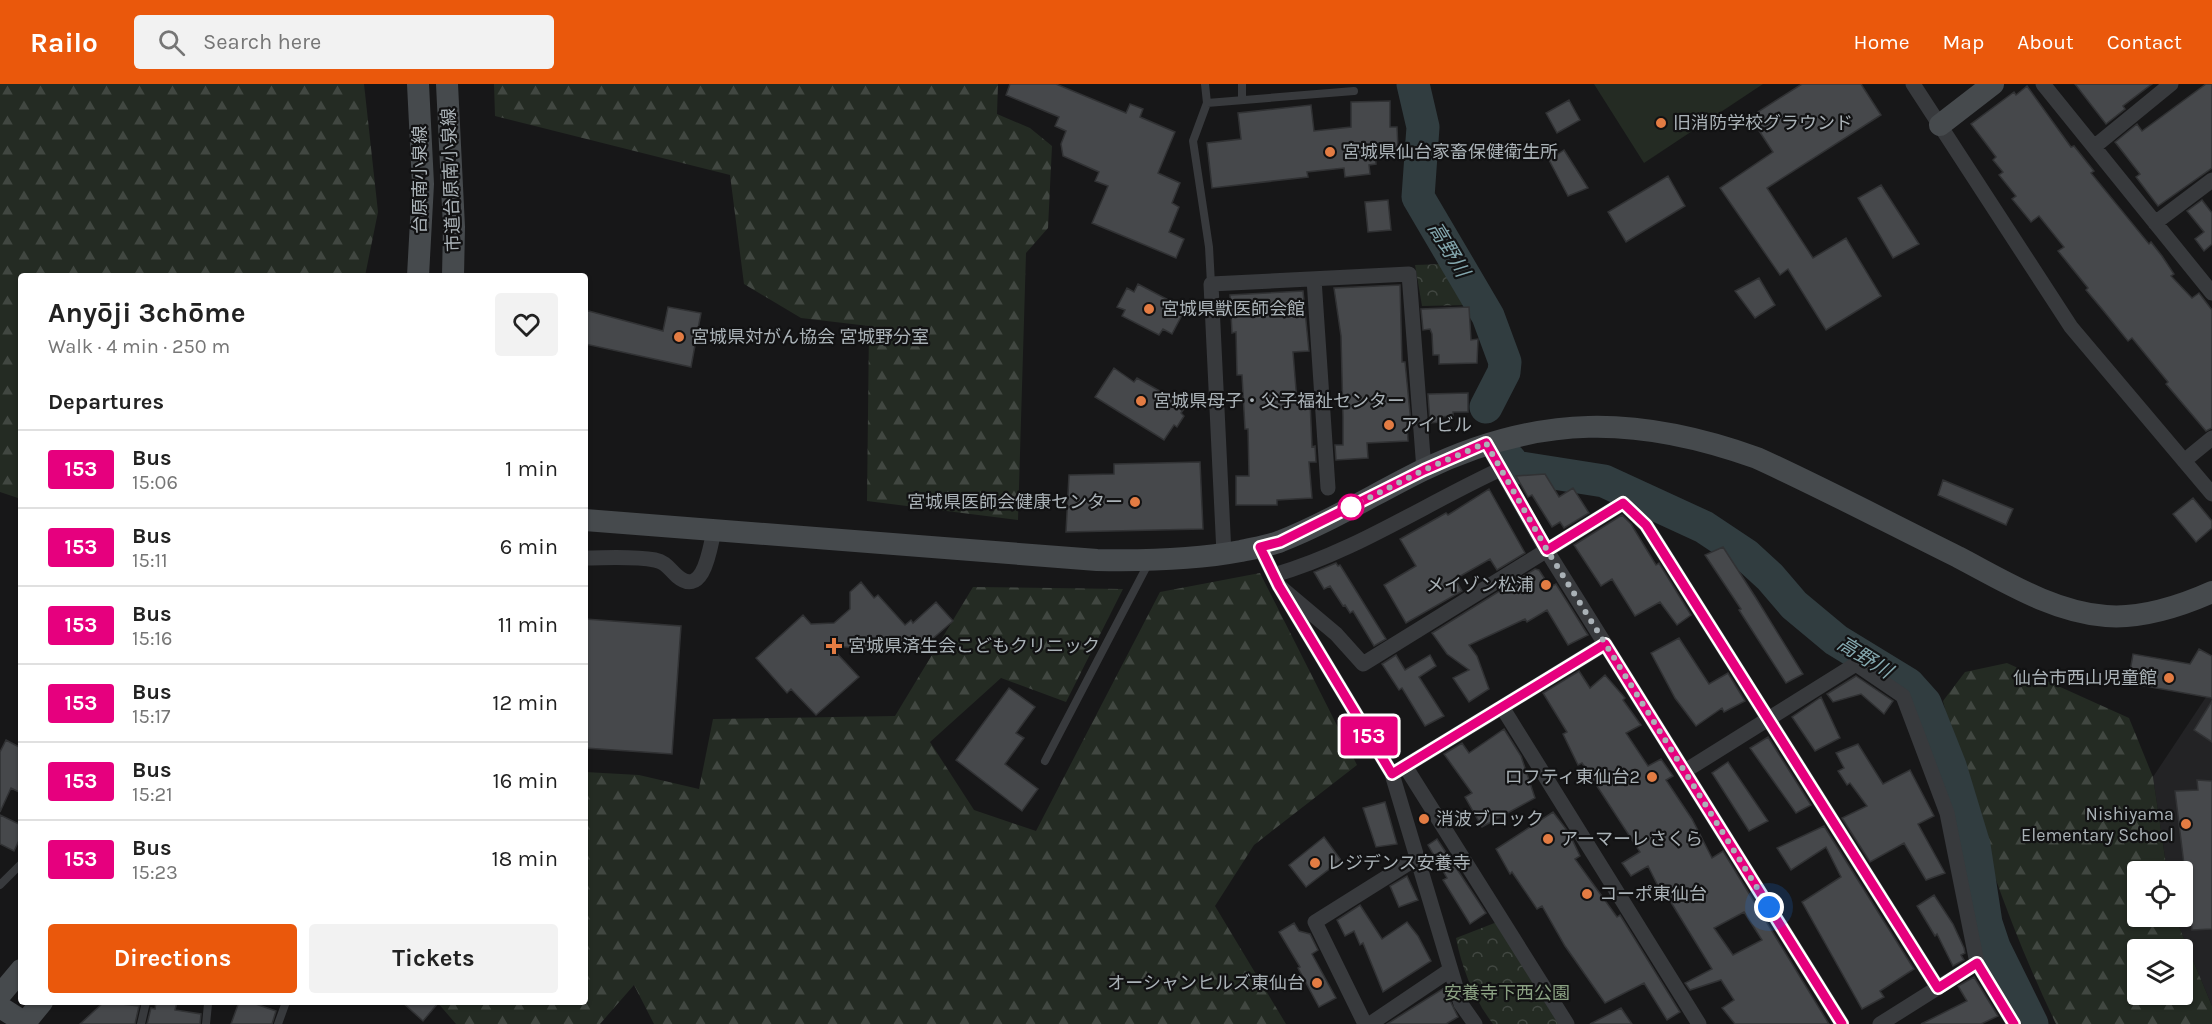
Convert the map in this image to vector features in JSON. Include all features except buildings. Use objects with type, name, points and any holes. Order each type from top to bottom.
[{"type":"street","name":"台原南小泉線","points":[[418,84],[423,184],[418,273]]},
{"type":"street","name":"市道台原南小泉線","points":[[447,84],[454,227],[453,273]]},
{"type":"street","points":[[1913,84],[2072,327],[2212,494]]},
{"type":"street","points":[[1940,125],[1993,84]]},
{"type":"street","points":[[2043,84],[2212,293]]},
{"type":"street","points":[[2094,147],[2171,84]]},
{"type":"street","points":[[2155,223],[2212,180]]},
{"type":"street","points":[[1224,554],[1211,284],[1409,274],[1424,470]]},
{"type":"street","points":[[1314,279],[1328,488]]},
{"type":"street","points":[[588,520],[1097,560],[1182,561],[1280,542],[1424,470],[1486,443],[1522,433],[1576,426],[1671,432],[1719,444],[1757,458],[2011,584],[2067,609],[2107,617],[2136,614],[2170,607],[2212,592]]},
{"type":"street","points":[[2184,461],[2212,438]]},
{"type":"street","points":[[1486,443],[1547,550],[1842,1024]]},
{"type":"street","points":[[1276,581],[1377,534],[1442,496],[1501,469]]},
{"type":"street","points":[[1276,581],[1336,634],[1363,664],[1623,503],[1646,525],[1938,988]]},
{"type":"street","points":[[588,558],[655,560],[667,565],[677,576],[686,581],[694,580],[700,577],[708,562],[714,531]]},
{"type":"street","points":[[1260,547],[1276,581],[1567,1024]]},
{"type":"street","points":[[1398,770],[1605,644]]},
{"type":"street","points":[[1684,771],[1856,664],[1903,696],[1947,813],[1977,963],[2014,1024]]},
{"type":"street","points":[[1502,707],[1699,1024]]},
{"type":"street","points":[[1398,770],[1417,858],[1450,970],[1461,1004],[1475,1024]]},
{"type":"street","points":[[1365,1024],[1315,922],[1417,858]]},
{"type":"street","points":[[1880,1024],[1977,963]]},
{"type":"street","points":[[1370,1024],[1450,970]]},
{"type":"street","points":[[0,995],[18,974]]},
{"type":"street","points":[[0,1007],[25,1024],[40,1005]]},
{"type":"lane","points":[[1205,84],[1207,103],[1193,141],[1209,247],[1211,284]]},
{"type":"lane","points":[[1242,84],[1242,100]]},
{"type":"lane","points":[[1207,103],[1354,91]]},
{"type":"lane","points":[[1045,761],[1150,561]]},
{"type":"lane","points":[[0,885],[18,867]]},
{"type":"lane","points":[[141,1024],[145,1005]]},
{"type":"lane","points":[[206,1024],[207,1005]]},
{"type":"lane","points":[[278,1024],[285,1005]]},
{"type":"shaded area","name":"Nishiyama Elementary School","points":[[2212,688],[2212,1006],[2193,960],[2193,939],[2184,939],[2179,927],[2193,927],[2193,861],[2166,861],[2153,777]]},
{"type":"green space","points":[[0,84],[364,84],[378,212],[366,273],[18,273],[18,498],[0,492]]},
{"type":"green space","points":[[494,84],[998,84],[997,114],[1030,128],[1052,146],[1048,228],[1026,253],[1018,520],[867,501],[869,326],[801,318],[744,284],[730,175],[495,116]]},
{"type":"green space","name":"旧消防学校グラウンド","points":[[1594,84],[1763,84],[1644,163]]},
{"type":"green space","points":[[1443,264],[1469,305],[1422,306],[1415,265]]},
{"type":"green space","points":[[1260,573],[1357,765],[1254,845],[1215,906],[1286,1024],[654,1024],[634,985],[600,1024],[456,1024],[440,1005],[588,1005],[588,772],[639,775],[699,789],[713,719],[895,716],[973,587],[1123,589],[1066,702],[1001,678],[930,742],[974,810],[1036,831],[1160,592]]},
{"type":"green space","points":[[2007,663],[2129,718],[2153,777],[2166,861],[2127,861],[2127,927],[2179,927],[2184,939],[2127,939],[2127,1005],[2193,1005],[2193,960],[2212,1006],[2212,1024],[2056,1024],[2021,946],[1991,866],[1965,784],[1943,701],[1965,672]]},
{"type":"green space","name":"安養寺下西公園","points":[[1497,922],[1559,1024],[1493,1024],[1480,1004],[1465,972],[1456,938]]},
{"type":"waterway","name":"高野川","points":[[1413,84],[1423,127],[1418,197],[1488,316],[1505,362],[1504,372],[1486,407]]},
{"type":"waterway","name":"高野川","points":[[1510,460],[1515,467],[1604,481],[1704,527],[1746,555],[1770,577],[1794,605],[1836,640],[1908,684],[1925,703],[1950,766],[1974,845],[1986,923],[1994,947],[2032,1024]]},
{"type":"bus line","name":"153","points":[[1842,1024],[1605,644],[1392,774],[1279,586],[1260,547],[1280,542],[1424,470],[1486,443],[1547,550],[1623,503],[1646,525],[1938,988],[1977,963],[2014,1024]]},
{"type":"place","name":"旧消防学校グラウンド","points":[[1661,123]]},
{"type":"place","name":"宮城県仙台家畜保健衛生所","points":[[1330,152]]},
{"type":"place","name":"宮城県獣医師会館","points":[[1149,309]]},
{"type":"place","name":"宮城県対がん協会 宮城野分室","points":[[679,337]]},
{"type":"place","name":"宮城県母子・父子福祉センター","points":[[1141,401]]},
{"type":"place","name":"アイビル","points":[[1389,425]]},
{"type":"place","name":"宮城県医師会健康センター","points":[[1135,502]]},
{"type":"place","name":"メイゾン松浦","points":[[1546,585]]},
{"type":"place","name":"宮城県済生会こどもクリニック","points":[[834,646]]},
{"type":"place","name":"仙台市西山児童館","points":[[2169,678]]},
{"type":"place","name":"ロフティ東仙台2","points":[[1652,777]]},
{"type":"place","name":"消波ブロック","points":[[1424,819]]},
{"type":"place","name":"Nishiyama Elementary School","points":[[2186,824]]},
{"type":"place","name":"アーマーレさくら","points":[[1548,839]]},
{"type":"place","name":"レジデンス安養寺","points":[[1315,863]]},
{"type":"place","name":"コーポ東仙台","points":[[1587,894]]},
{"type":"place","name":"オーシャンヒルズ東仙台","points":[[1317,983]]},
{"type":"route","points":[[1351,507],[1424,470],[1486,443],[1547,550],[1769,907]]}]
